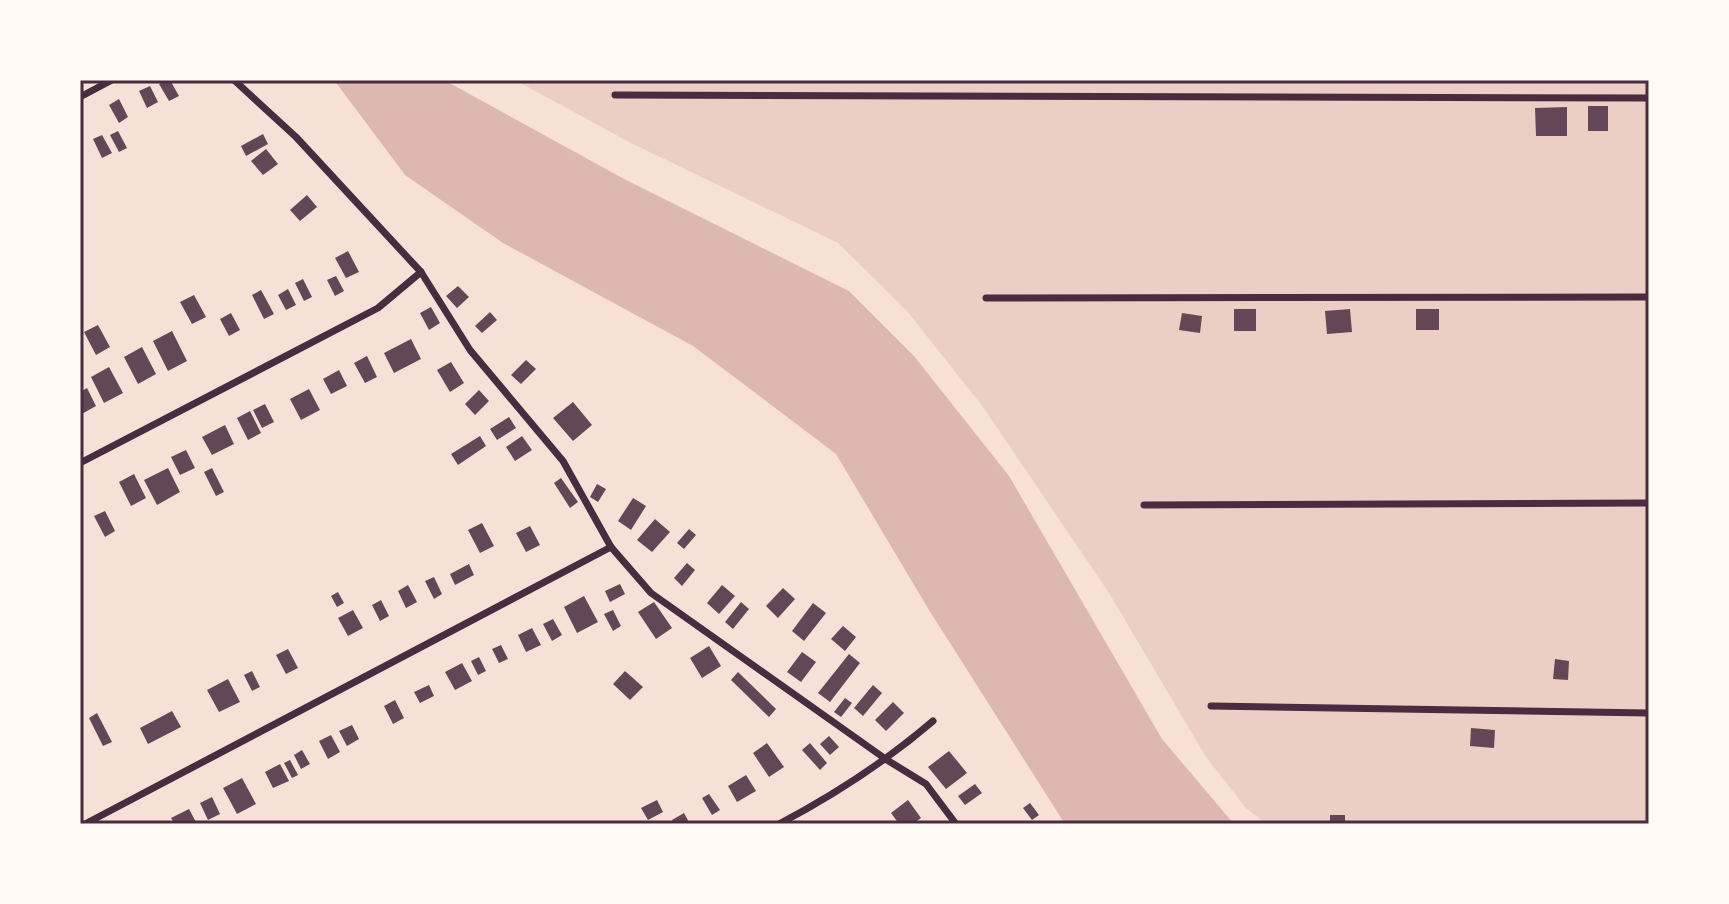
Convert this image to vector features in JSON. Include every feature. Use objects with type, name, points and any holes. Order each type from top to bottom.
[{"type":"street","points":[[80,97],[112,80]]},
{"type":"street","points":[[234,80],[296,137],[421,272],[470,350],[563,461],[611,547],[651,593],[887,760],[926,784],[956,824]]},
{"type":"street","points":[[615,95],[1649,98]]},
{"type":"street","points":[[80,463],[378,308],[421,272]]},
{"type":"street","points":[[986,298],[1649,297]]},
{"type":"street","points":[[1144,505],[1649,503]]},
{"type":"street","points":[[85,824],[611,547]]},
{"type":"street","points":[[1211,706],[1649,713]]},
{"type":"street","points":[[779,824],[836,794],[887,760],[933,721]]},
{"type":"shaded area","points":[[334,80],[444,80],[626,180],[849,291],[914,356],[1009,476],[1162,739],[1234,824],[1065,824],[929,610],[836,454],[693,346],[503,243],[405,175]]},
{"type":"shaded area","points":[[515,80],[1649,80],[1649,824],[1266,824],[1246,808],[1206,757],[1109,593],[983,407],[907,311],[838,243],[629,142]]},
{"type":"building","points":[[167,80],[179,96],[169,101],[159,84]]},
{"type":"building","points":[[150,86],[158,102],[147,108],[139,91]]},
{"type":"building","points":[[119,99],[128,117],[119,123],[109,105]]},
{"type":"building","points":[[1588,106],[1608,106],[1608,131],[1588,131]]},
{"type":"building","points":[[1567,107],[1567,136],[1536,136],[1535,108]]},
{"type":"building","points":[[118,131],[127,148],[119,152],[110,135]]},
{"type":"building","points":[[263,134],[268,144],[246,156],[241,146]]},
{"type":"building","points":[[102,135],[112,153],[102,158],[93,139]]},
{"type":"building","points":[[266,149],[278,164],[263,175],[251,161]]},
{"type":"building","points":[[307,195],[317,207],[300,221],[290,210]]},
{"type":"building","points":[[348,251],[359,272],[346,278],[335,258]]},
{"type":"building","points":[[336,276],[344,291],[335,296],[327,280]]},
{"type":"building","points":[[303,279],[312,297],[304,301],[295,283]]},
{"type":"building","points":[[458,286],[469,297],[457,308],[446,296]]},
{"type":"building","points":[[288,289],[296,305],[286,310],[278,295]]},
{"type":"building","points":[[261,290],[274,314],[264,319],[252,295]]},
{"type":"building","points":[[194,295],[206,317],[192,324],[180,302]]},
{"type":"building","points":[[431,307],[440,323],[429,330],[420,313]]},
{"type":"building","points":[[1234,309],[1256,309],[1256,331],[1234,331]]},
{"type":"building","points":[[1350,309],[1352,332],[1327,334],[1325,311]]},
{"type":"building","points":[[1416,309],[1439,309],[1439,330],[1416,330]]},
{"type":"building","points":[[490,312],[497,320],[482,333],[475,326]]},
{"type":"building","points":[[231,313],[240,330],[229,336],[220,319]]},
{"type":"building","points":[[1182,313],[1202,316],[1200,333],[1179,330]]},
{"type":"building","points":[[98,325],[110,347],[96,355],[84,332]]},
{"type":"building","points":[[172,331],[187,361],[168,371],[153,341]]},
{"type":"building","points":[[411,339],[421,359],[394,373],[384,353]]},
{"type":"building","points":[[142,347],[156,374],[138,384],[124,357]]},
{"type":"building","points":[[367,356],[377,377],[365,383],[354,363]]},
{"type":"building","points":[[526,360],[536,369],[521,384],[511,375]]},
{"type":"building","points":[[451,362],[464,383],[450,392],[437,370]]},
{"type":"building","points":[[109,367],[123,393],[104,403],[91,377]]},
{"type":"building","points":[[339,370],[347,386],[331,394],[323,379]]},
{"type":"building","points":[[87,388],[96,406],[80,415],[80,392]]},
{"type":"building","points":[[309,389],[320,410],[301,420],[290,399]]},
{"type":"building","points":[[479,390],[489,401],[475,415],[465,404]]},
{"type":"building","points":[[573,402],[592,425],[573,441],[553,418]]},
{"type":"building","points":[[265,404],[274,422],[262,428],[253,410]]},
{"type":"building","points":[[250,411],[261,433],[248,440],[237,418]]},
{"type":"building","points":[[509,417],[516,428],[497,440],[490,429]]},
{"type":"building","points":[[225,425],[234,444],[212,455],[202,437]]},
{"type":"building","points":[[480,436],[486,446],[458,465],[451,454]]},
{"type":"building","points":[[522,436],[532,450],[515,461],[506,447]]},
{"type":"building","points":[[186,450],[195,468],[180,475],[171,457]]},
{"type":"building","points":[[168,468],[180,492],[157,505],[144,480]]},
{"type":"building","points":[[212,468],[224,492],[216,496],[204,472]]},
{"type":"building","points":[[134,474],[146,498],[131,506],[119,482]]},
{"type":"building","points":[[561,478],[578,502],[570,508],[554,483]]},
{"type":"building","points":[[597,484],[606,489],[598,502],[590,497]]},
{"type":"building","points":[[633,498],[646,506],[631,530],[618,521]]},
{"type":"building","points":[[105,511],[115,531],[105,537],[94,516]]},
{"type":"building","points":[[655,519],[670,532],[652,552],[637,540]]},
{"type":"building","points":[[482,523],[494,546],[480,553],[468,530]]},
{"type":"building","points":[[530,526],[540,545],[526,552],[516,533]]},
{"type":"building","points":[[689,529],[696,535],[684,549],[677,543]]},
{"type":"building","points":[[687,563],[695,570],[682,586],[674,578]]},
{"type":"building","points":[[469,564],[474,575],[455,585],[450,574]]},
{"type":"building","points":[[434,577],[442,594],[434,599],[425,581]]},
{"type":"building","points":[[620,584],[625,594],[610,602],[605,591]]},
{"type":"building","points":[[408,585],[417,602],[406,608],[398,591]]},
{"type":"building","points":[[722,585],[735,596],[719,614],[707,603]]},
{"type":"building","points":[[783,588],[795,599],[778,618],[766,606]]},
{"type":"building","points":[[338,592],[344,603],[337,607],[331,596]]},
{"type":"building","points":[[584,596],[598,622],[577,633],[564,607]]},
{"type":"building","points":[[381,600],[389,616],[380,621],[372,605]]},
{"type":"building","points":[[654,602],[672,628],[656,639],[638,612]]},
{"type":"building","points":[[741,602],[749,609],[733,629],[725,622]]},
{"type":"building","points":[[813,603],[826,613],[804,641],[792,631]]},
{"type":"building","points":[[353,610],[363,628],[348,636],[338,618]]},
{"type":"building","points":[[613,610],[621,626],[613,631],[604,614]]},
{"type":"building","points":[[553,619],[562,635],[552,641],[543,624]]},
{"type":"building","points":[[843,626],[856,637],[845,651],[831,639]]},
{"type":"building","points":[[532,628],[541,645],[526,652],[518,635]]},
{"type":"building","points":[[501,645],[508,659],[499,663],[492,649]]},
{"type":"building","points":[[709,646],[721,666],[702,678],[690,658]]},
{"type":"building","points":[[288,649],[298,668],[286,674],[276,655]]},
{"type":"building","points":[[802,652],[816,662],[801,682],[787,672]]},
{"type":"building","points":[[849,654],[860,663],[830,702],[818,693]]},
{"type":"building","points":[[479,657],[486,671],[478,675],[471,661]]},
{"type":"building","points":[[1555,659],[1569,661],[1568,680],[1553,679]]},
{"type":"building","points":[[462,663],[472,681],[455,690],[445,672]]},
{"type":"building","points":[[252,671],[260,687],[252,691],[244,675]]},
{"type":"building","points":[[625,671],[643,687],[630,700],[613,684]]},
{"type":"building","points":[[738,672],[776,709],[769,717],[731,680]]},
{"type":"building","points":[[228,679],[240,702],[219,712],[207,690]]},
{"type":"building","points":[[429,685],[434,696],[420,703],[414,692]]},
{"type":"building","points":[[873,685],[882,693],[863,716],[854,708]]},
{"type":"building","points":[[845,698],[852,703],[841,717],[834,712]]},
{"type":"building","points":[[395,700],[404,718],[393,724],[384,706]]},
{"type":"building","points":[[893,702],[904,713],[886,731],[875,720]]},
{"type":"building","points":[[172,711],[181,727],[148,744],[140,728]]},
{"type":"building","points":[[97,713],[112,742],[103,746],[89,718]]},
{"type":"building","points":[[352,725],[359,739],[347,746],[339,731]]},
{"type":"building","points":[[1471,728],[1495,730],[1494,748],[1470,746]]},
{"type":"building","points":[[331,735],[340,752],[328,759],[319,741]]},
{"type":"building","points":[[829,736],[839,747],[830,755],[820,744]]},
{"type":"building","points":[[767,743],[784,767],[769,777],[753,753]]},
{"type":"building","points":[[810,743],[827,763],[820,770],[802,750]]},
{"type":"building","points":[[302,750],[310,764],[301,769],[294,755]]},
{"type":"building","points":[[949,751],[967,773],[946,789],[928,767]]},
{"type":"building","points":[[290,760],[298,775],[292,778],[284,763]]},
{"type":"building","points":[[280,764],[289,781],[273,788],[265,772]]},
{"type":"building","points":[[746,775],[756,791],[737,802],[728,786]]},
{"type":"building","points":[[242,778],[256,804],[237,814],[223,788]]},
{"type":"building","points":[[975,784],[982,793],[965,805],[958,796]]},
{"type":"building","points":[[709,794],[720,810],[712,815],[702,798]]},
{"type":"building","points":[[212,797],[220,814],[208,820],[200,803]]},
{"type":"building","points":[[657,800],[663,812],[648,820],[641,808]]},
{"type":"building","points":[[908,800],[921,818],[913,824],[899,824],[891,813]]},
{"type":"building","points":[[1030,803],[1039,815],[1032,820],[1023,808]]},
{"type":"building","points":[[189,809],[197,824],[175,824],[171,818]]},
{"type":"building","points":[[684,813],[690,824],[674,824],[672,820]]},
{"type":"building","points":[[1330,815],[1345,815],[1345,824],[1330,824]]}]
